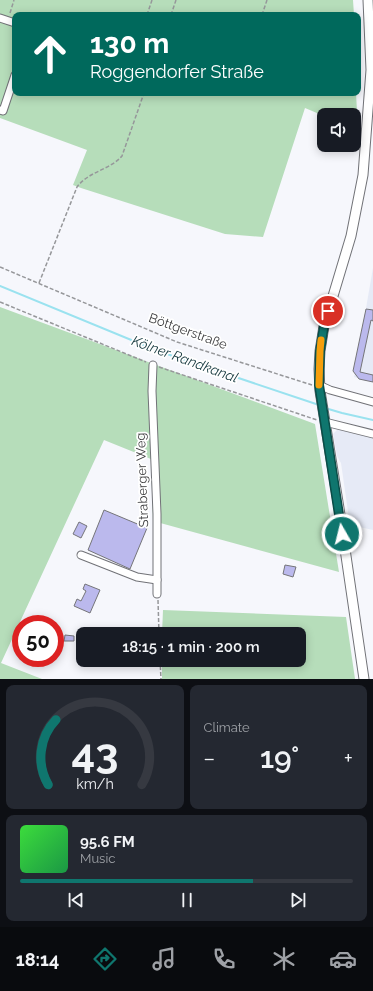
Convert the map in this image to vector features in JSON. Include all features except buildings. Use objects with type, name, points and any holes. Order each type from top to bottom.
[{"type":"main road","points":[[364,679],[319,388],[320,351],[324,326],[351,236],[363,175],[371,70],[371,39],[368,0]]},
{"type":"lane","points":[[0,18],[12,22]]},
{"type":"lane","points":[[0,110],[3,111],[12,84]]},
{"type":"lane","name":"Straberger Weg","points":[[153,365],[152,391],[158,594]]},
{"type":"lane","points":[[319,388],[373,402]]},
{"type":"lane","points":[[325,420],[373,434]]},
{"type":"lane","points":[[81,555],[137,577],[157,580]]},
{"type":"path","points":[[8,20],[14,0]]},
{"type":"path","points":[[148,12],[152,0]]},
{"type":"path","points":[[172,12],[176,0]]},
{"type":"path","points":[[263,12],[267,0]]},
{"type":"path","points":[[39,283],[77,187],[87,176],[117,162],[122,156],[143,96]]},
{"type":"path","name":"Böttgerstraße","points":[[0,267],[177,342],[319,388]]},
{"type":"path","points":[[0,302],[19,308],[153,365],[325,420]]},
{"type":"path","points":[[158,594],[159,627]]},
{"type":"path","points":[[160,667],[161,679]]},
{"type":"shaded area","points":[[373,268],[373,382],[354,377]]},
{"type":"shaded area","points":[[337,430],[373,437],[373,530],[350,525],[341,463],[337,456],[333,434]]},
{"type":"green space","points":[[0,0],[353,0],[354,12],[12,12],[12,96],[356,96],[357,108],[317,108],[317,113],[305,108],[263,237],[225,234],[73,185],[87,150],[0,118]]},
{"type":"green space","points":[[0,307],[315,424],[339,572],[153,521],[151,459],[104,440],[23,615],[12,615],[12,639],[1,663],[42,679],[0,679]]},
{"type":"green space","points":[[163,610],[346,617],[355,679],[162,679],[162,667],[306,667],[306,627],[162,627]]},
{"type":"waterway","name":"Kölner Randkanal","points":[[0,286],[158,351],[319,405]]},
{"type":"waterway","name":"Kölner Randkanal","points":[[325,408],[373,420]]},
{"type":"slow traffic","points":[[319,385],[321,340]]},
{"type":"route","points":[[328,311],[320,351],[319,385],[342,534]]}]
